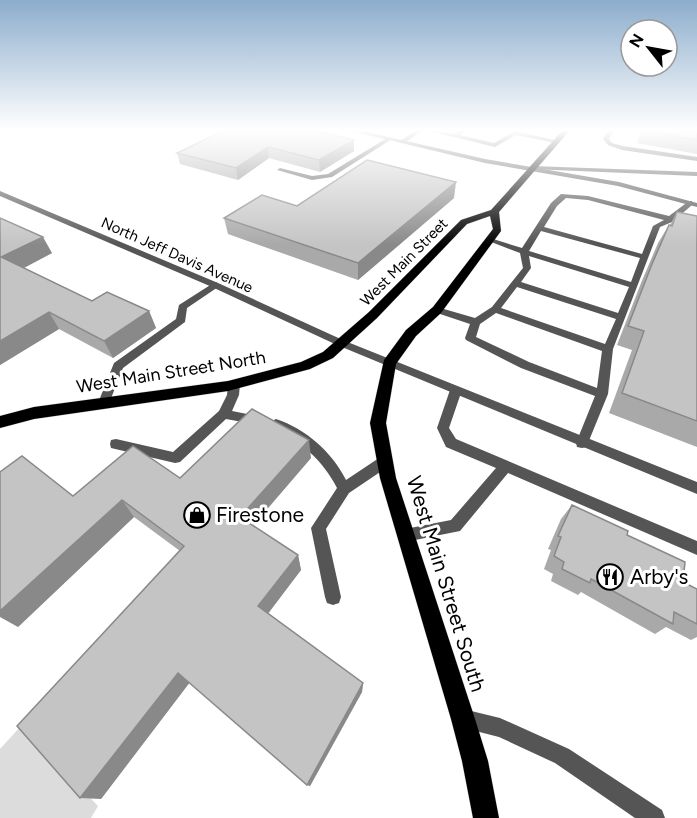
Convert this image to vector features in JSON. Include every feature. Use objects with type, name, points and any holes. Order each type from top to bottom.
[{"type":"main road","points":[[389,363],[411,333],[437,310],[490,240],[498,229],[494,212],[532,168]]},
{"type":"main road","name":"West Main Street","points":[[341,343],[464,222],[494,212]]},
{"type":"main road","name":"West Main Street North","points":[[0,422],[34,413],[234,384],[305,366],[328,355],[341,343]]},
{"type":"main road","name":"West Main Street South","points":[[389,363],[378,423],[384,462],[463,719],[475,761],[486,818]]},
{"type":"street","points":[[280,170],[312,178],[330,176],[342,168]]},
{"type":"street","points":[[533,168],[619,183],[693,204]]},
{"type":"street","points":[[537,168],[697,174]]},
{"type":"street","name":"North Jeff Davis Avenue","points":[[0,193],[215,285],[341,343],[697,488]]},
{"type":"street","points":[[602,394],[525,365],[470,338],[476,322],[495,309],[527,268],[524,252],[554,205],[564,196],[588,198],[697,226]]},
{"type":"street","points":[[582,443],[602,394],[608,349],[657,226],[693,204]]},
{"type":"street","points":[[539,228],[645,257]]},
{"type":"street","points":[[490,240],[634,286]]},
{"type":"street","points":[[515,282],[621,317]]},
{"type":"street","points":[[104,403],[117,366],[181,320],[182,307],[215,285]]},
{"type":"street","points":[[495,309],[608,349]]},
{"type":"street","points":[[437,310],[476,322]]},
{"type":"street","points":[[116,444],[175,458],[224,414],[233,395],[234,384]]},
{"type":"street","points":[[456,390],[443,428],[451,443],[697,548]]},
{"type":"street","points":[[224,414],[274,423],[307,440],[336,473],[344,489]]},
{"type":"street","points":[[333,597],[318,528],[344,489],[384,462]]},
{"type":"street","points":[[405,535],[455,526],[506,466]]},
{"type":"street","points":[[463,719],[500,728],[562,756],[654,818]]},
{"type":"shaded area","points":[[21,726],[98,806],[91,818],[0,818],[0,749]]},
{"type":"building","points":[[355,168],[400,168],[456,182],[358,263],[224,218],[262,195],[297,206]]},
{"type":"building","points":[[677,212],[697,216],[697,421],[622,393],[644,331],[628,326],[652,264]]},
{"type":"building","points":[[0,218],[43,237],[1,257],[92,301],[107,292],[149,311],[104,341],[49,312],[0,341]]},
{"type":"building","points":[[252,409],[309,440],[240,517],[298,555],[258,606],[363,683],[307,785],[178,673],[80,798],[17,726],[184,546],[122,500],[0,611],[0,472],[22,456],[73,496],[133,446],[180,478]]},
{"type":"building","name":"Arby's","points":[[572,505],[628,531],[627,535],[685,562],[683,582],[697,589],[697,624],[674,612],[673,624],[591,579],[590,583],[562,569],[564,562],[554,556],[561,537],[558,536]]},
{"type":"place","name":"Firestone","points":[[197,515]]},
{"type":"place","name":"Arby's","points":[[610,577]]}]
